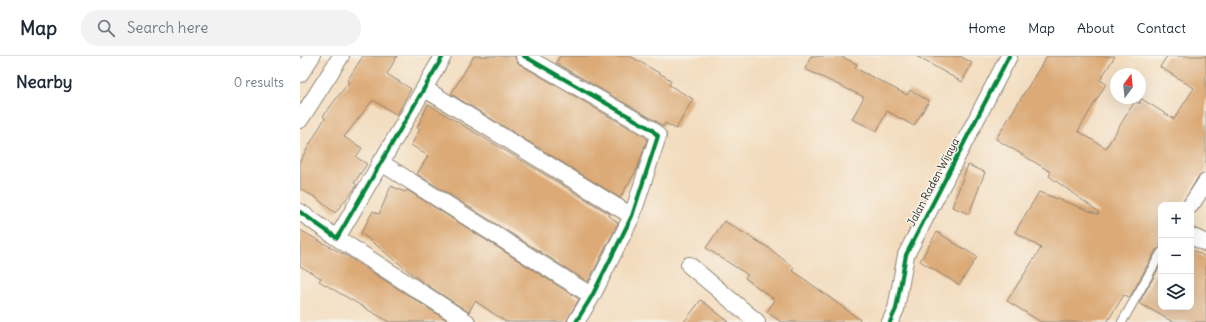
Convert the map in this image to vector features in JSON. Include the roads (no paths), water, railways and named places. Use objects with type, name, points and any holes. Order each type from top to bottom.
[{"type":"street","points":[[300,74],[312,56]]},
{"type":"street","points":[[300,120],[341,56]]},
{"type":"street","points":[[337,238],[443,56]]},
{"type":"street","points":[[524,56],[651,129],[658,136],[632,216],[592,296],[576,322]]},
{"type":"street","name":"Jalan Raden Wijaya","points":[[890,322],[896,309],[906,255],[1009,56]]},
{"type":"street","points":[[425,89],[632,216]]},
{"type":"street","points":[[380,162],[592,296]]},
{"type":"street","points":[[1193,202],[1206,182]]},
{"type":"street","points":[[300,212],[337,238],[467,322]]},
{"type":"street","points":[[1194,238],[1206,244]]},
{"type":"street","points":[[689,265],[757,322]]},
{"type":"lane","points":[[1122,322],[1158,258]]}]
